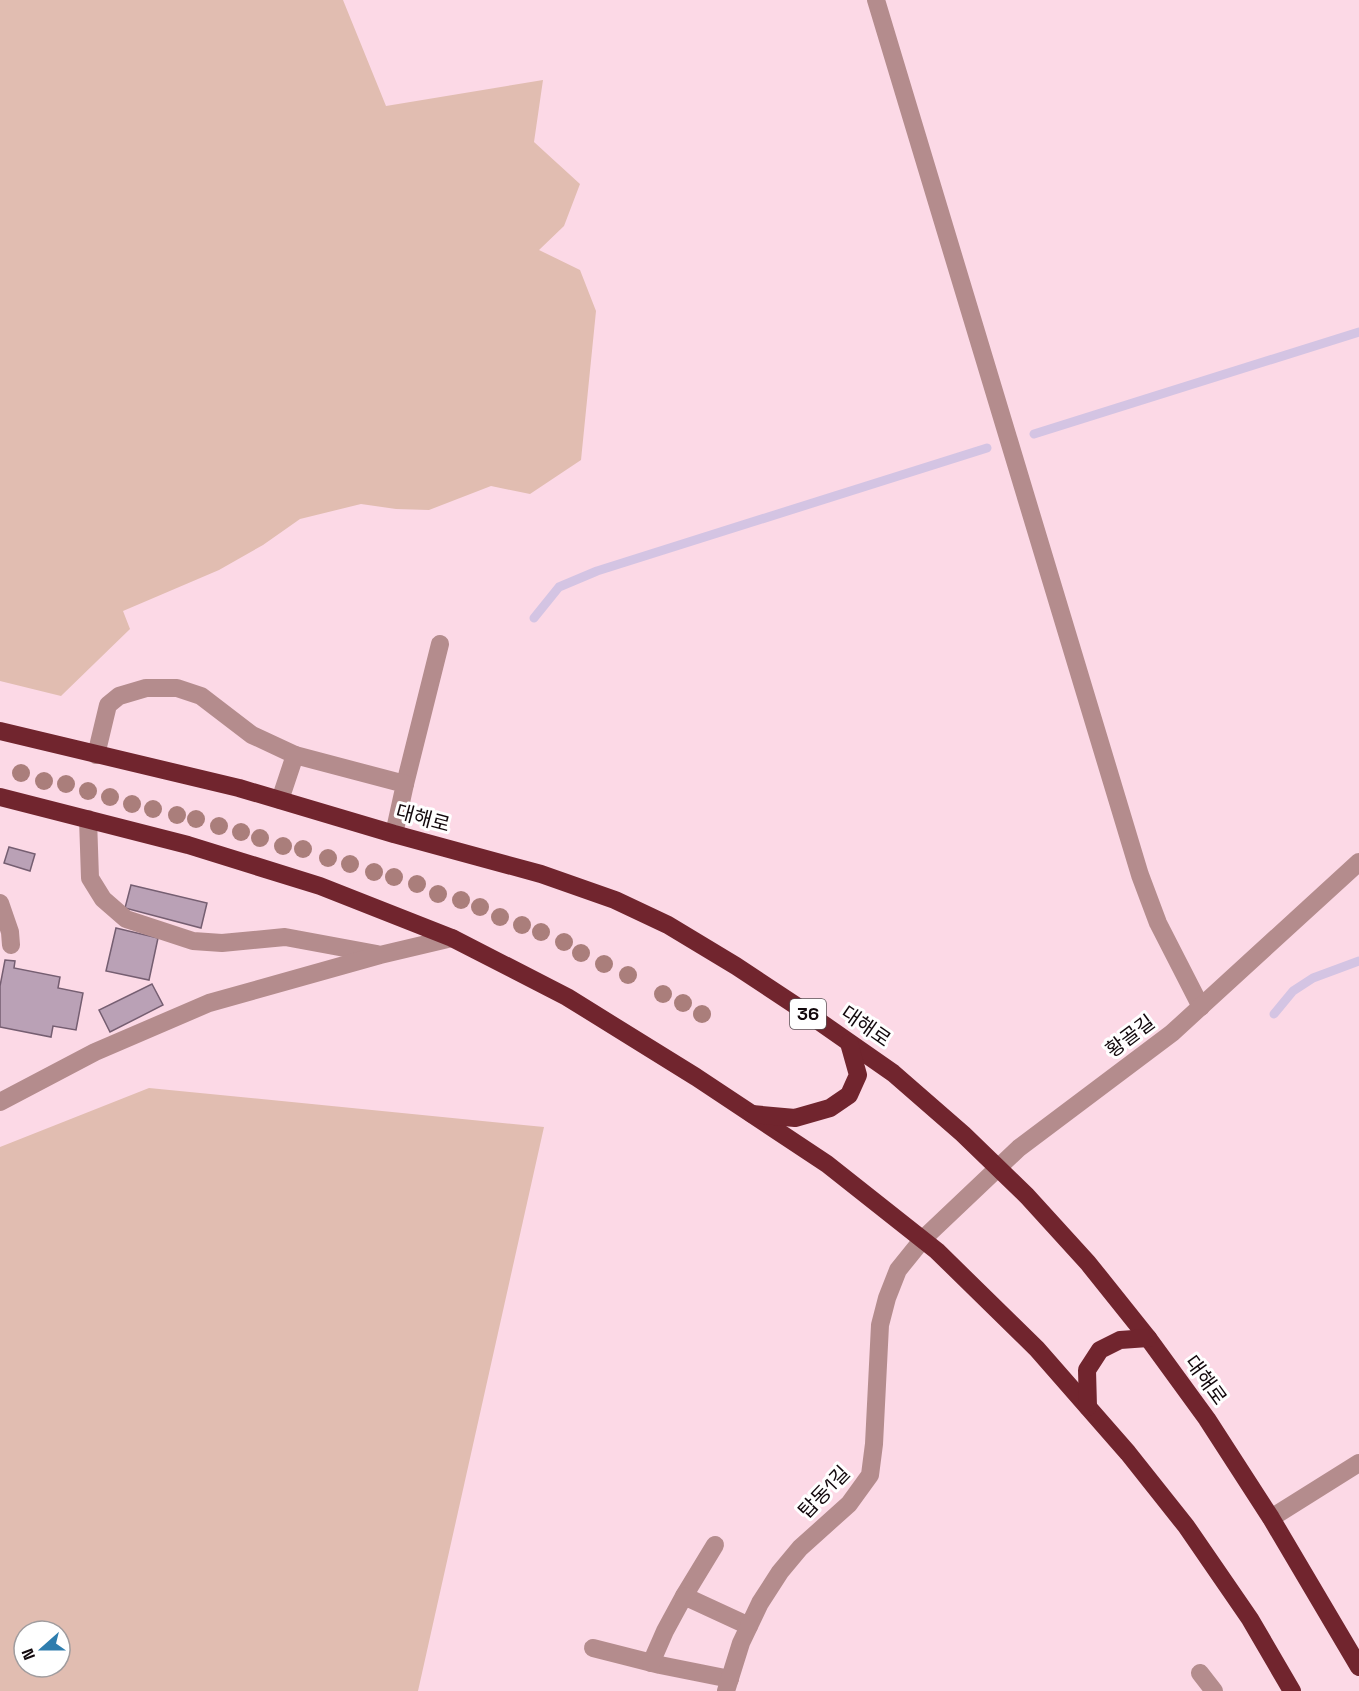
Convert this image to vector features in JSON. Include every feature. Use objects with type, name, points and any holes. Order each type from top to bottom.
[{"type":"highway","name":"대해로","points":[[0,731],[239,788],[541,874],[615,900],[668,926],[736,966],[892,1072],[998,1167],[1088,1263],[1148,1338],[1207,1419],[1270,1518],[1359,1667]]},
{"type":"highway","points":[[0,797],[189,845],[320,886],[452,938],[567,997],[827,1164],[937,1251],[1037,1349],[1128,1453],[1185,1526],[1250,1619],[1292,1691]]},
{"type":"highway","points":[[751,1114],[795,1118],[831,1108],[849,1095],[858,1075],[849,1043]]},
{"type":"highway","points":[[1088,1407],[1087,1370],[1100,1350],[1120,1340],[1148,1338]]},
{"type":"highway","points":[[1319,1600],[1359,1653]]},
{"type":"street","points":[[876,0],[1140,875],[1158,923],[1201,1007]]},
{"type":"street","points":[[394,834],[440,644]]},
{"type":"street","points":[[96,755],[108,705],[119,696],[146,688],[177,688],[201,696],[252,735],[296,755],[405,784]]},
{"type":"street","points":[[280,800],[296,755]]},
{"type":"street","points":[[88,819],[90,878],[103,899],[126,919],[193,941],[222,943],[285,937],[380,955]]},
{"type":"street","name":"황골길","points":[[923,1239],[1019,1148],[1172,1033],[1359,862]]},
{"type":"street","points":[[0,903],[10,932],[11,945]]},
{"type":"street","points":[[0,1102],[95,1052],[210,1003],[380,955],[452,938]]},
{"type":"street","name":"탑동1길","points":[[728,1685],[741,1643],[760,1603],[780,1572],[800,1548],[849,1504],[870,1475],[874,1444],[880,1326],[887,1298],[898,1270],[923,1239]]},
{"type":"street","points":[[1270,1518],[1359,1462]]},
{"type":"street","points":[[651,1663],[665,1631],[715,1545]]},
{"type":"street","points":[[684,1596],[749,1626]]},
{"type":"street","points":[[593,1648],[728,1685]]},
{"type":"street","points":[[1200,1673],[1214,1691]]},
{"type":"shaded area","points":[[0,0],[343,0],[386,106],[543,80],[534,142],[580,184],[564,226],[539,250],[580,270],[596,311],[581,460],[530,494],[491,486],[429,510],[396,509],[361,504],[300,519],[263,545],[219,570],[123,611],[130,629],[61,696],[0,681]]},
{"type":"shaded area","points":[[149,1088],[544,1127],[418,1691],[0,1691],[0,1147]]},
{"type":"building","points":[[9,847],[35,854],[30,871],[4,863]]},
{"type":"building","points":[[131,885],[207,903],[201,928],[125,908]]},
{"type":"building","points":[[116,928],[158,938],[149,980],[106,971]]},
{"type":"building","points":[[5,960],[15,961],[14,968],[60,977],[58,988],[83,993],[76,1030],[53,1026],[51,1037],[0,1027],[0,986]]},
{"type":"building","points":[[152,984],[163,1005],[110,1032],[99,1010]]},
{"type":"waterway","points":[[1034,434],[1359,332]]},
{"type":"waterway","points":[[534,618],[559,587],[597,571],[987,448]]},
{"type":"waterway","points":[[1274,1014],[1293,991],[1313,978],[1359,961]]}]
